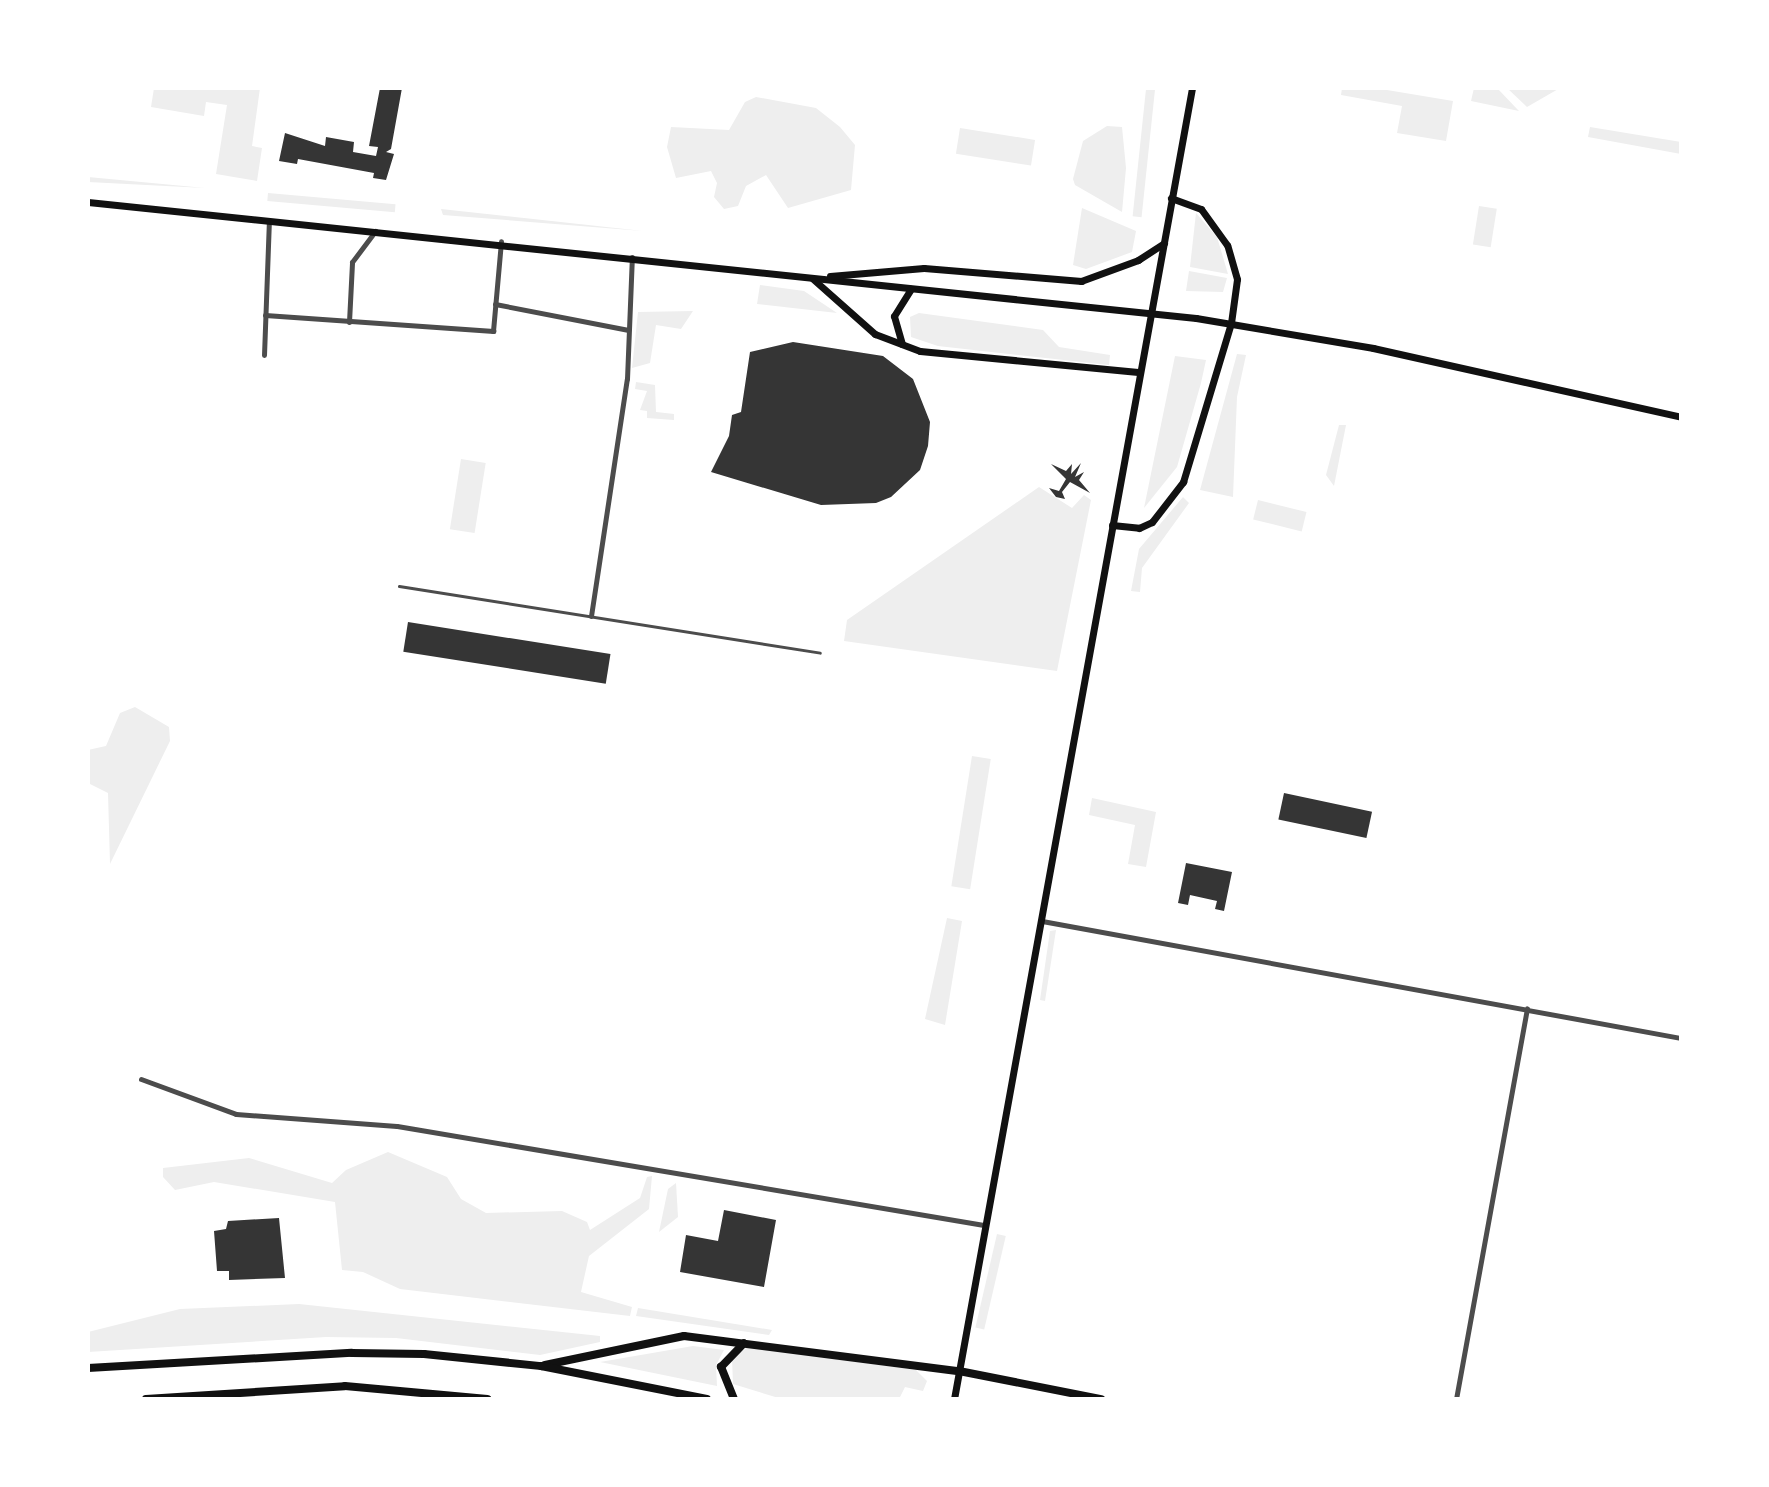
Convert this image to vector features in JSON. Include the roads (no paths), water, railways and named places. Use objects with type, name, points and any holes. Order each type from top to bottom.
[{"type":"main road","points":[[954,1399],[1138,372],[1192,88]]},
{"type":"main road","points":[[1112,525],[1139,528],[1152,522],[1183,482],[1231,323],[1237,279],[1227,245],[1201,209],[1171,198]]},
{"type":"main road","points":[[88,202],[501,241],[926,292],[1196,318],[1373,348],[1681,417]]},
{"type":"main road","points":[[812,278],[924,268],[1081,281],[1138,260],[1164,243]]},
{"type":"main road","points":[[812,278],[875,334],[902,344],[953,356],[1138,372]]},
{"type":"main road","points":[[902,344],[894,316],[911,289]]},
{"type":"main road","points":[[541,1366],[684,1336],[959,1371],[1101,1399]]},
{"type":"main road","points":[[734,1399],[721,1367],[745,1342]]},
{"type":"main road","points":[[88,1368],[352,1353],[424,1354],[541,1366],[707,1399]]},
{"type":"main road","points":[[146,1399],[345,1386],[487,1399]]},
{"type":"street","points":[[264,355],[270,220]]},
{"type":"street","points":[[349,322],[352,262],[375,230]]},
{"type":"street","points":[[265,315],[493,331],[501,241]]},
{"type":"street","points":[[591,616],[627,379],[632,256]]},
{"type":"street","points":[[495,304],[629,330]]},
{"type":"street","points":[[1042,921],[1681,1038]]},
{"type":"street","points":[[1456,1399],[1527,1008]]},
{"type":"street","points":[[141,1079],[236,1114],[397,1126],[984,1225]]},
{"type":"lane","points":[[399,586],[820,653]]}]
